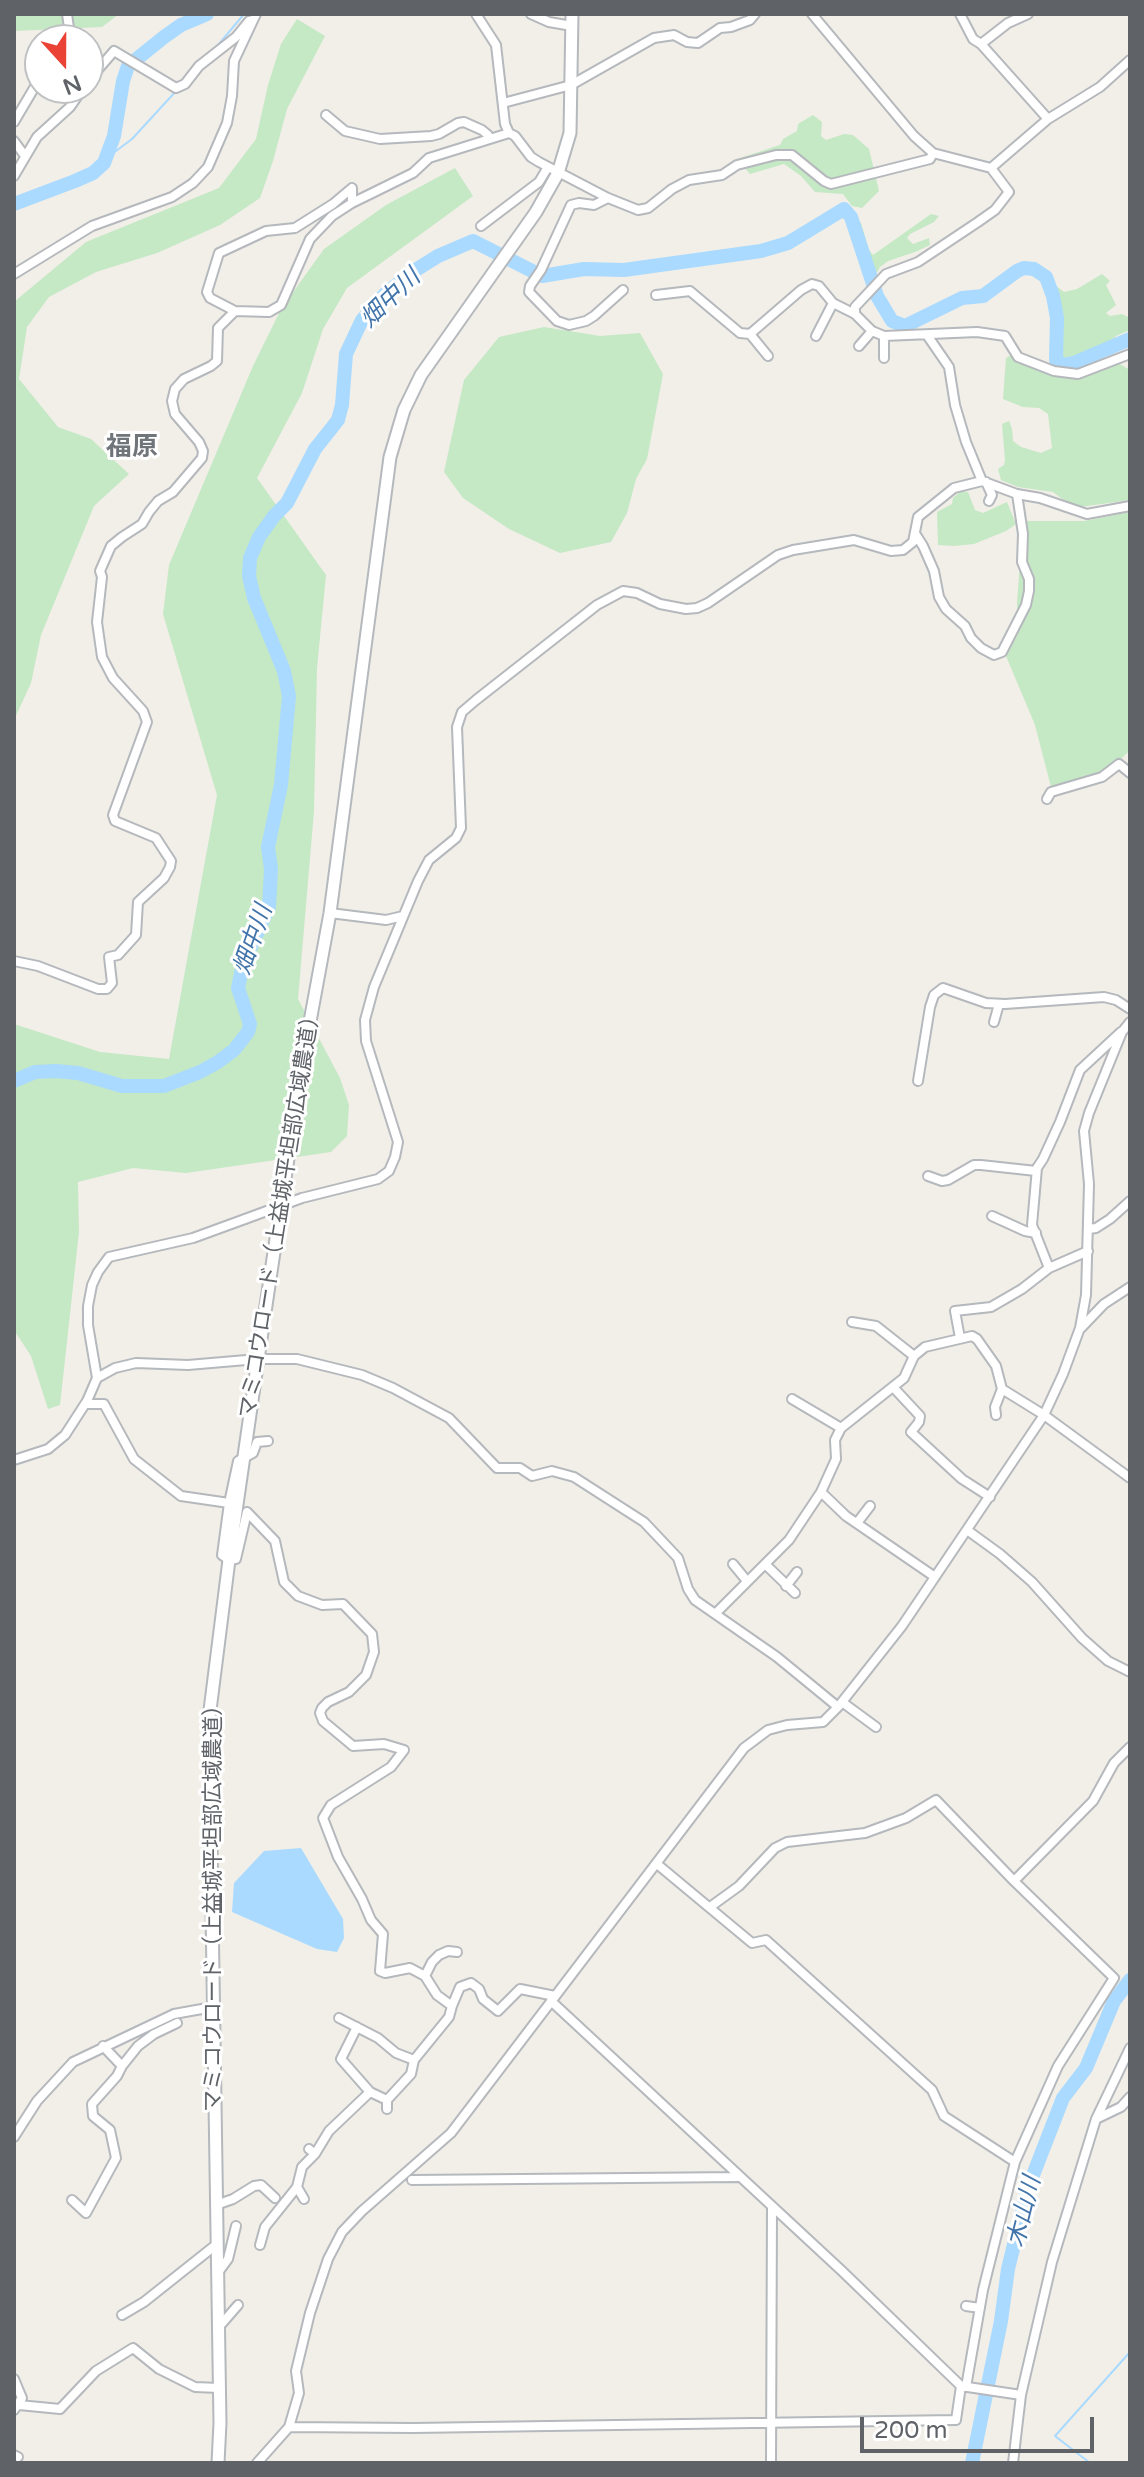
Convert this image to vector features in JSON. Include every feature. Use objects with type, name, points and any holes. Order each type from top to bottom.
[{"type":"street","points":[[104,63],[114,51],[176,88],[185,84],[199,66],[236,37],[255,14]]},
{"type":"street","points":[[14,274],[92,226],[172,197],[193,183],[208,167],[227,123],[234,61],[255,14]]},
{"type":"street","points":[[476,14],[496,45],[505,124],[509,133],[531,157],[632,209],[645,210],[689,180],[722,175],[737,165],[784,153],[792,155],[831,184],[930,159],[933,153]]},
{"type":"street","points":[[531,14],[549,22],[572,20]]},
{"type":"street","points":[[503,103],[571,85],[654,38],[674,35],[687,42],[698,43],[720,28],[750,20],[755,14]]},
{"type":"street","points":[[812,14],[914,136],[933,153],[991,168],[1009,192],[995,210],[918,262],[886,274],[855,307],[855,314]]},
{"type":"street","points":[[960,14],[973,39],[981,44],[1048,119]]},
{"type":"street","points":[[981,44],[1008,23],[1028,14]]},
{"type":"street","name":"マミコウロード（上益城平坦部広域農道）","points":[[218,2463],[209,1718],[258,1359],[302,1065],[330,913],[390,457],[404,410],[421,375],[536,212],[570,133],[572,20]]},
{"type":"street","points":[[991,168],[1048,119],[1100,87],[1130,60]]},
{"type":"street","points":[[14,122],[25,104]]},
{"type":"street","points":[[14,176],[37,137],[72,104]]},
{"type":"street","points":[[326,115],[345,131],[380,139],[431,136],[464,122],[482,130],[489,139]]},
{"type":"street","points":[[352,203],[352,188],[295,228],[266,231],[219,253],[207,292],[210,298],[235,311],[269,312],[281,305],[310,239],[332,216],[413,173],[429,158],[509,133]]},
{"type":"street","points":[[14,141],[25,156]]},
{"type":"street","points":[[481,226],[553,170]]},
{"type":"street","points":[[608,198],[594,205],[571,205],[529,292],[557,321],[569,325],[594,316],[623,290]]},
{"type":"street","points":[[750,334],[812,284],[819,286],[833,303],[855,314],[872,331],[884,336],[977,332],[1005,336],[1018,357],[1054,371],[1078,374],[1130,354]]},
{"type":"street","points":[[656,295],[690,291],[740,333],[750,334],[768,356]]},
{"type":"street","points":[[816,336],[833,303]]},
{"type":"street","points":[[14,961],[38,966],[98,989],[107,989],[112,983],[109,957],[118,955],[136,935],[138,902],[164,878],[170,867],[171,861],[156,838],[115,821],[113,815],[147,722],[143,711],[113,678],[102,657],[97,622],[100,571],[111,546],[142,524],[158,501],[173,492],[202,458],[199,442],[175,414],[172,401],[175,389],[184,379],[217,361],[218,328],[235,311]]},
{"type":"street","points":[[859,346],[872,331]]},
{"type":"street","points":[[927,335],[949,367],[955,405],[966,442],[992,495],[989,501]]},
{"type":"street","points":[[884,336],[884,358]]},
{"type":"street","points":[[14,1460],[48,1449],[65,1435],[85,1404],[97,1378],[88,1306],[92,1285],[109,1257],[193,1238],[302,1198],[378,1179],[389,1171],[398,1142],[366,1041],[365,1020],[374,987],[429,860],[456,838],[461,828],[457,727],[462,712],[597,605],[623,591],[637,593],[660,604],[697,608],[778,555],[793,550],[854,540],[891,551],[903,550],[913,542],[918,517],[954,488],[984,482],[1087,514],[1130,506]]},
{"type":"street","points":[[916,535],[934,571],[939,597],[946,609],[965,626],[981,648],[994,655],[1002,652],[1026,605],[1029,591],[1029,579],[1022,562],[1023,534],[1017,494]]},
{"type":"street","points":[[1047,799],[1051,792],[1102,777],[1119,764],[1130,773]]},
{"type":"street","points":[[330,913],[386,920],[403,916]]},
{"type":"street","points":[[918,1081],[930,1007],[939,990],[946,988],[986,1003],[999,1004],[1104,997],[1130,1009]]},
{"type":"street","points":[[994,1022],[999,1004]]},
{"type":"street","points":[[1049,1268],[1032,1225],[1036,1171],[1060,1122],[1080,1070],[1130,1023]]},
{"type":"street","points":[[257,2463],[289,2427],[299,2393],[296,2371],[310,2313],[328,2259],[342,2232],[451,2133],[744,1748],[768,1730],[823,1722],[840,1704],[902,1626],[1044,1415],[1080,1328],[1086,1295],[1089,1229],[1084,1131],[1122,1032]]},
{"type":"street","points":[[928,1176],[948,1180],[974,1165],[1036,1171]]},
{"type":"street","points":[[1089,1229],[1110,1219],[1130,1201]]},
{"type":"street","points":[[992,1216],[1036,1233]]},
{"type":"street","points":[[960,1338],[955,1311],[991,1307],[1049,1268],[1088,1251]]},
{"type":"street","points":[[1080,1328],[1104,1304],[1130,1287]]},
{"type":"street","points":[[852,1322],[876,1326],[914,1356]]},
{"type":"street","points":[[716,1613],[789,1540],[821,1492],[836,1459],[835,1440],[841,1428],[904,1378],[914,1356],[925,1347],[972,1336],[977,1339],[996,1366],[1002,1389],[995,1407],[996,1415]]},
{"type":"street","points":[[97,1378],[115,1368],[136,1363],[188,1365],[297,1359],[362,1375],[393,1388],[449,1418],[497,1468],[520,1468],[532,1476],[552,1471],[574,1477],[644,1522],[678,1558],[695,1600],[876,1727]]},
{"type":"street","points":[[893,1387],[920,1416],[911,1432],[962,1479],[990,1497]]},
{"type":"street","points":[[1002,1389],[1044,1415],[1130,1478]]},
{"type":"street","points":[[792,1399],[841,1428]]},
{"type":"street","points":[[85,1404],[104,1404],[134,1459],[181,1496],[229,1503]]},
{"type":"street","points":[[268,1441],[257,1442],[253,1453],[238,1461],[222,1555],[229,1560],[236,1559],[247,1512],[275,1541],[284,1582],[298,1596],[322,1605],[343,1604],[372,1634],[374,1652],[366,1675],[349,1692],[328,1702],[320,1713],[323,1721],[353,1746],[384,1744],[404,1750],[391,1767],[331,1805],[323,1818],[338,1857],[371,1920],[383,1934],[380,1971],[385,1973],[410,1968],[425,1976],[437,1995],[452,2006]]},
{"type":"street","points":[[821,1492],[857,1523],[935,1577]]},
{"type":"street","points":[[857,1523],[870,1506]]},
{"type":"street","points":[[967,1530],[1032,1582],[1082,1638],[1108,1661],[1130,1672]]},
{"type":"street","points":[[733,1564],[747,1581]]},
{"type":"street","points":[[765,1564],[795,1593]]},
{"type":"street","points":[[786,1586],[797,1572]]},
{"type":"street","points":[[1014,1881],[1093,1801],[1114,1763],[1130,1747]]},
{"type":"street","points":[[289,2427],[956,2420],[1015,2162],[1058,2066],[1114,1978],[936,1800],[906,1818],[865,1833],[787,1842],[775,1848],[739,1886],[710,1907]]},
{"type":"street","points":[[657,1864],[752,1943],[766,1940],[932,2090],[944,2116],[1015,2162]]},
{"type":"street","points":[[425,1976],[439,1955],[448,1951],[457,1952]]},
{"type":"street","points":[[357,2027],[341,2059],[370,2092],[387,2104],[411,2074],[414,2060],[449,2017],[460,1987],[471,1983],[499,2014],[520,1989],[553,1999],[963,2386],[1021,2395]]},
{"type":"street","points":[[14,2137],[37,2101],[73,2062],[174,2014],[213,2007]]},
{"type":"street","points":[[339,2018],[378,2038],[396,2053],[414,2060]]},
{"type":"street","points":[[72,2200],[86,2213],[116,2158],[110,2130],[93,2116],[92,2104],[138,2046],[177,2023]]},
{"type":"street","points":[[103,2046],[122,2066]]},
{"type":"street","points":[[1013,2463],[1021,2395],[1052,2262],[1096,2119],[1130,2048]]},
{"type":"street","points":[[260,2245],[265,2227],[297,2187],[302,2167],[312,2151],[370,2092]]},
{"type":"street","points":[[1096,2119],[1121,2107],[1130,2097]]},
{"type":"street","points":[[412,2180],[740,2177]]},
{"type":"street","points":[[216,2205],[261,2185],[275,2198]]},
{"type":"street","points":[[297,2187],[304,2199]]},
{"type":"street","points":[[771,2463],[772,2207]]},
{"type":"street","points":[[217,2274],[228,2259],[236,2226]]},
{"type":"street","points":[[122,2315],[144,2302],[217,2244]]},
{"type":"street","points":[[218,2328],[238,2305]]},
{"type":"street","points":[[966,2306],[980,2308]]},
{"type":"street","points":[[14,2379],[22,2398],[17,2408],[60,2409],[96,2371],[133,2348],[159,2369],[195,2387],[219,2388]]},
{"type":"green space","points":[[14,14],[119,14],[104,25],[24,24],[24,31],[14,31]]},
{"type":"green space","points":[[297,19],[325,36],[287,109],[260,198],[220,225],[157,253],[96,272],[49,297],[27,327],[19,379],[58,427],[91,439],[129,474],[94,506],[41,635],[31,683],[14,720],[14,302],[86,242],[219,188],[256,139],[281,44]]},
{"type":"green space","points":[[813,115],[822,122],[821,136],[826,140],[844,134],[853,135],[869,149],[879,191],[862,208],[852,206],[843,194],[815,192],[801,176],[784,164],[750,174],[737,159],[780,145],[783,139],[797,131],[798,124]]},
{"type":"green space","points":[[455,168],[473,196],[347,288],[323,329],[302,393],[257,478],[326,575],[317,668],[314,811],[298,999],[340,1078],[349,1105],[347,1136],[331,1152],[186,1173],[133,1168],[78,1182],[79,1232],[60,1405],[48,1409],[31,1356],[14,1330],[14,1024],[100,1052],[169,1059],[217,795],[163,614],[169,565],[253,366],[281,309],[324,249],[386,205]]},
{"type":"green space","points":[[931,214],[939,216],[907,238],[913,244],[929,238],[930,245],[888,261],[874,278],[854,220],[861,223],[873,255]]},
{"type":"green space","points":[[1102,274],[1110,281],[1106,285],[1116,305],[1106,313],[1130,318],[1130,330],[1116,336],[1111,344],[1064,363],[1059,358],[1055,285],[1064,292],[1077,289]]},
{"type":"green space","points":[[544,327],[600,336],[640,333],[663,374],[647,459],[636,479],[627,513],[611,542],[560,553],[509,529],[463,498],[444,472],[464,380],[499,337]]},
{"type":"green space","points":[[1013,354],[1058,377],[1074,379],[1118,363],[1130,370],[1130,500],[1080,507],[1053,492],[1018,487],[1001,480],[998,469],[1005,460],[1002,424],[1009,421],[1013,441],[1021,447],[1041,453],[1052,448],[1048,414],[1039,408],[1023,407],[1003,399],[1006,358]]},
{"type":"green space","points":[[961,491],[968,492],[975,510],[983,513],[1007,502],[1016,524],[974,544],[938,545],[937,512],[952,504],[953,498]]},
{"type":"green space","points":[[1130,512],[1130,750],[1096,777],[1051,787],[1035,725],[1006,656],[1018,634],[1023,521],[1084,521]]},
{"type":"water","points":[[301,1848],[343,1919],[344,1938],[337,1952],[317,1949],[232,1912],[234,1883],[264,1851]]},
{"type":"waterway","points":[[14,204],[93,173],[104,163],[114,136],[128,66],[181,25],[207,14]]},
{"type":"waterway","points":[[214,50],[244,14]]},
{"type":"waterway","points":[[108,157],[132,139],[177,90]]},
{"type":"waterway","name":"畑中川","points":[[14,1081],[35,1072],[56,1071],[78,1073],[122,1086],[164,1086],[218,1062],[234,1050],[248,1032],[250,1024],[238,988],[243,964],[269,907],[271,869],[268,847],[281,785],[289,696],[284,671],[254,598],[249,576],[250,558],[259,537],[287,503],[315,449],[338,420],[346,354],[362,320],[384,295],[414,271],[438,256],[473,241],[542,276],[584,269],[624,270],[761,251],[788,243],[844,209],[851,217],[877,296],[892,321],[905,326],[962,298],[983,296],[1024,268],[1034,269],[1046,277],[1057,318],[1056,360],[1063,365],[1130,339]]},
{"type":"waterway","name":"木山川","points":[[972,2463],[1001,2321],[1008,2269],[1028,2188],[1063,2098],[1086,2068],[1114,2001],[1130,1980]]},
{"type":"waterway","points":[[1090,2463],[1055,2436],[1130,2352]]},
{"type":"district","name":"福原","points":[[132,448]]}]
